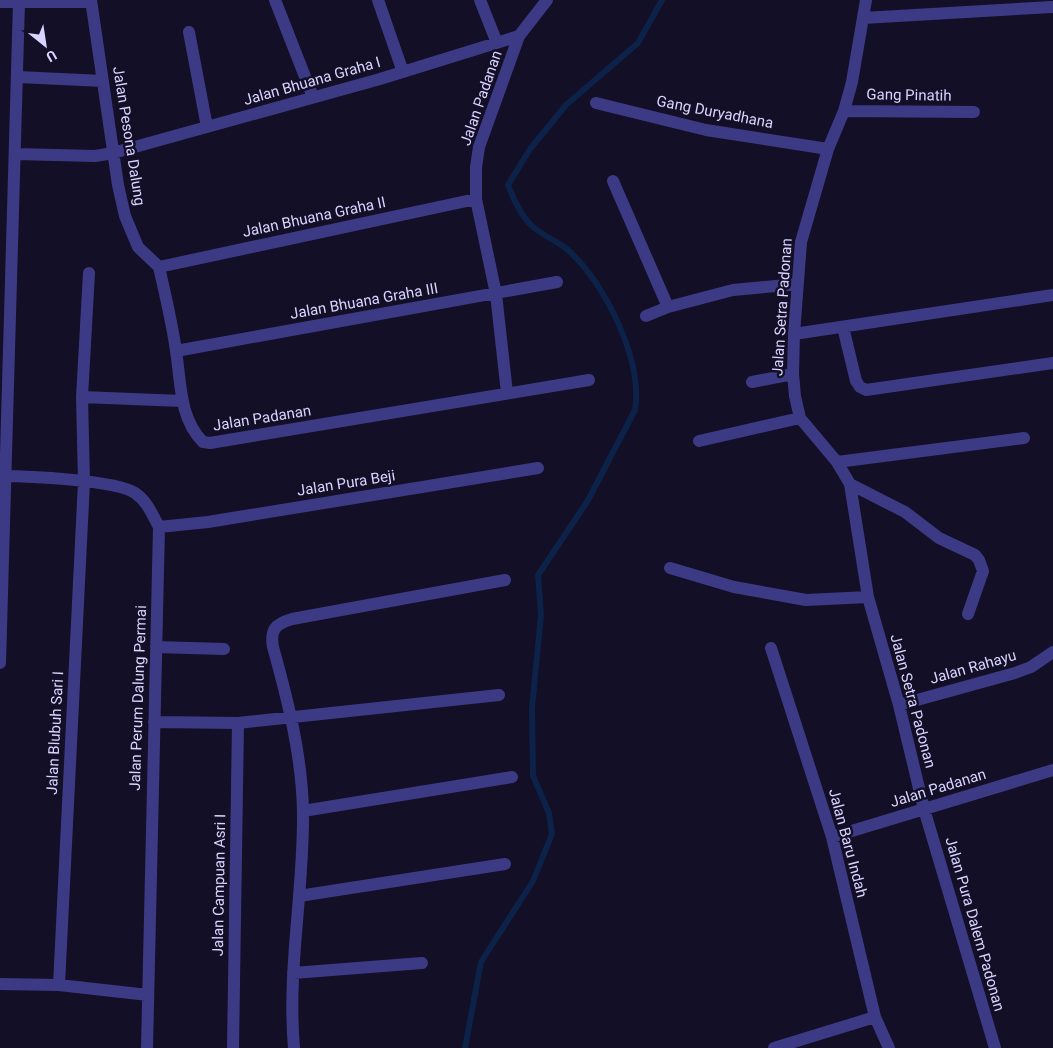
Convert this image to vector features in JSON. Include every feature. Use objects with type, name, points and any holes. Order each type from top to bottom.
[{"type":"street","points":[[275,0],[313,97]]},
{"type":"street","points":[[378,0],[403,72]]},
{"type":"street","points":[[480,0],[496,43]]},
{"type":"street","name":"Jalan Padanan","points":[[506,393],[496,294],[476,199],[476,167],[479,147],[520,36],[547,0]]},
{"type":"street","name":"Jalan Setra Padonan","points":[[866,0],[852,82],[844,111],[828,149],[801,242],[793,374],[800,418],[837,462],[850,484],[868,597],[899,705],[924,809]]},
{"type":"street","points":[[0,2],[91,1]]},
{"type":"street","name":"Jalan Pesona Dalung","points":[[91,1],[118,185],[130,228],[144,255],[159,266]]},
{"type":"street","points":[[0,663],[3,476],[18,77],[18,2]]},
{"type":"street","points":[[863,18],[1052,6]]},
{"type":"street","points":[[189,32],[207,127]]},
{"type":"street","name":"Jalan Bhuana Graha I","points":[[14,154],[95,156],[113,153],[403,72],[520,36]]},
{"type":"street","points":[[18,77],[103,81]]},
{"type":"street","name":"Gang Duryadhana","points":[[596,103],[706,130],[828,149]]},
{"type":"street","name":"Gang Pinatih","points":[[844,111],[974,112]]},
{"type":"street","points":[[613,181],[668,307]]},
{"type":"street","name":"Jalan Bhuana Graha II","points":[[159,266],[476,199]]},
{"type":"street","name":"Jalan Padanan","points":[[159,266],[176,352],[182,400],[197,435],[203,442],[210,444],[589,380]]},
{"type":"street","name":"Jalan Blubuh Sari I","points":[[59,985],[84,482],[82,397],[89,272]]},
{"type":"street","name":"Jalan Bhuana Graha III","points":[[176,352],[557,282]]},
{"type":"street","points":[[646,316],[668,307],[733,290],[798,284]]},
{"type":"street","points":[[794,334],[1053,295]]},
{"type":"street","points":[[843,327],[856,381],[860,387],[866,390],[1053,363]]},
{"type":"street","points":[[752,382],[793,374]]},
{"type":"street","points":[[82,397],[182,400]]},
{"type":"street","points":[[699,441],[800,418]]},
{"type":"street","points":[[837,462],[1024,438]]},
{"type":"street","name":"Jalan Pura Beji","points":[[159,527],[208,522],[538,468]]},
{"type":"street","name":"Jalan Perum Dalung Permai","points":[[3,476],[84,482],[133,492],[146,502],[159,527],[147,1048]]},
{"type":"street","points":[[850,484],[905,512],[939,538],[975,555],[983,571],[968,614]]},
{"type":"street","points":[[670,568],[734,587],[806,600],[868,597]]},
{"type":"street","points":[[294,1048],[293,973],[303,811],[292,718],[271,635],[278,623],[505,580]]},
{"type":"street","points":[[156,647],[224,649]]},
{"type":"street","name":"Jalan Baru Indah","points":[[771,648],[832,837],[875,1017],[889,1048]]},
{"type":"street","name":"Jalan Rahayu","points":[[899,705],[1016,673],[1031,667],[1053,652]]},
{"type":"street","points":[[154,722],[238,723],[499,695]]},
{"type":"street","name":"Jalan Campuan Asri I","points":[[233,1048],[238,723]]},
{"type":"street","name":"Jalan Padanan","points":[[832,837],[1053,770]]},
{"type":"street","points":[[303,811],[512,777]]},
{"type":"street","name":"Jalan Pura Dalem Padonan","points":[[924,809],[995,1048]]},
{"type":"street","points":[[299,896],[505,864]]},
{"type":"street","points":[[293,973],[422,963]]},
{"type":"street","points":[[0,984],[59,985],[148,994]]},
{"type":"street","points":[[774,1048],[875,1017]]},
{"type":"waterway","points":[[465,1048],[481,962],[533,881],[552,834],[549,813],[533,776],[532,708],[541,615],[538,575],[587,502],[635,410],[636,390],[627,346],[608,302],[582,264],[568,250],[529,223],[518,208],[508,185],[530,149],[566,105],[638,43],[662,0]]}]
